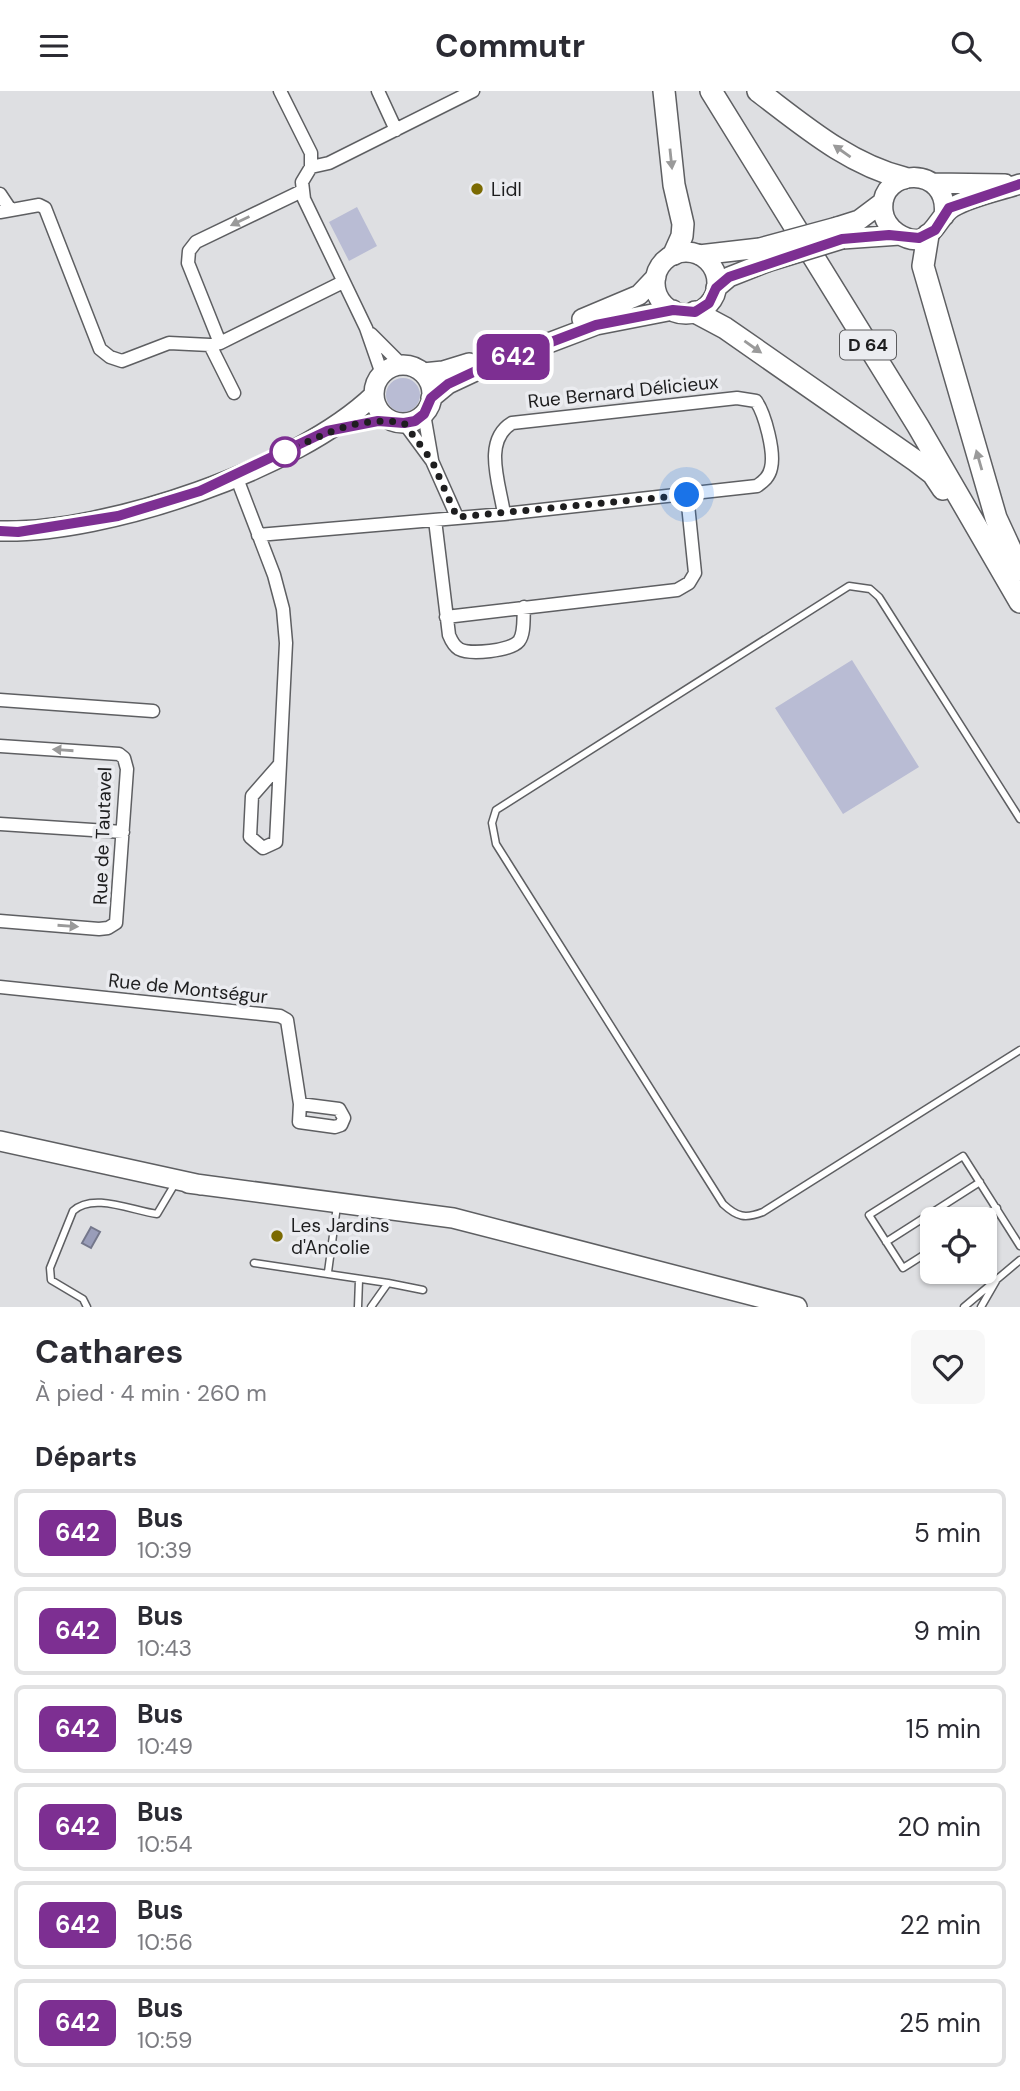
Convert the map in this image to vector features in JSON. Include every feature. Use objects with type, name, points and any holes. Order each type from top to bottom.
[{"type":"highway","points":[[664,91],[674,185],[683,224],[682,236],[674,254]]},
{"type":"highway","name":"D 64","points":[[711,91],[918,426],[1020,603]]},
{"type":"highway","name":"D 64","points":[[722,91],[1020,572]]},
{"type":"highway","points":[[758,91],[851,158],[880,172],[904,178]]},
{"type":"highway","points":[[928,235],[923,266],[996,518],[1020,572]]},
{"type":"highway","points":[[695,312],[725,328],[933,474],[1020,603]]},
{"type":"main road","points":[[840,233],[883,202],[890,188],[904,178],[914,177],[933,183],[1020,184]]},
{"type":"main road","points":[[933,183],[943,198],[944,216]]},
{"type":"main road","points":[[673,310],[658,297],[656,277],[659,268],[674,254],[763,255],[840,233],[900,235],[909,238],[928,235],[949,208],[1020,184]]},
{"type":"main road","points":[[883,202],[886,222],[900,235]]},
{"type":"main road","points":[[699,255],[713,269],[716,288]]},
{"type":"main road","points":[[327,431],[365,422],[398,422],[428,406],[448,384],[596,325],[673,310],[695,312],[709,303],[716,288],[729,277],[763,255]]},
{"type":"main road","points":[[398,422],[376,406],[374,395],[382,374],[402,365],[423,373],[454,368],[584,319],[639,295],[656,277]]},
{"type":"main road","points":[[423,373],[429,382],[428,406]]},
{"type":"main road","points":[[0,531],[18,532],[118,516],[182,499],[236,476],[327,431],[374,395]]},
{"type":"main road","points":[[0,1141],[182,1181],[527,1235]]},
{"type":"main road","points":[[333,1206],[402,1210],[527,1235],[797,1307]]},
{"type":"street","points":[[280,91],[312,153],[312,167],[302,182],[302,191],[366,328],[382,374]]},
{"type":"street","points":[[378,91],[396,130]]},
{"type":"street","points":[[312,167],[329,163],[473,91]]},
{"type":"street","points":[[234,393],[188,263],[189,251],[197,242],[302,191]]},
{"type":"street","points":[[0,194],[5,210],[38,205],[45,208],[100,349],[110,357],[122,361],[169,343],[215,344],[343,282]]},
{"type":"street","points":[[366,328],[402,365]]},
{"type":"street","name":"Rue Bernard Délicieux","points":[[505,514],[495,445],[504,428],[512,423],[737,398],[756,401],[764,412],[772,467],[766,479],[757,486],[687,495]]},
{"type":"street","points":[[428,406],[432,461]]},
{"type":"street","points":[[398,422],[432,461],[457,517]]},
{"type":"street","points":[[236,476],[283,610],[286,643],[280,764],[276,842],[263,848],[250,837],[252,796],[280,764]]},
{"type":"street","points":[[258,535],[687,495],[695,573],[690,583],[677,590],[446,617]]},
{"type":"street","points":[[435,520],[449,635],[459,649],[467,652],[509,648],[518,643],[522,635],[524,607]]},
{"type":"street","points":[[0,699],[153,711]]},
{"type":"street","name":"Rue de Tautavel","points":[[0,746],[119,754],[124,758],[127,769],[116,923],[99,929],[0,921]]},
{"type":"street","points":[[0,824],[123,832]]},
{"type":"street","name":"Rue de Montségur","points":[[0,987],[280,1016],[287,1020],[300,1104]]},
{"type":"lane","points":[[1020,819],[879,597],[870,590],[849,586],[496,810],[492,823],[496,844],[723,1204],[734,1214],[745,1218],[763,1212],[1020,1050]]},
{"type":"lane","points":[[920,1257],[903,1268],[869,1215],[963,1156],[996,1207]]},
{"type":"lane","points":[[87,1307],[83,1299],[51,1280],[50,1268],[73,1211],[78,1205],[95,1203],[157,1215],[182,1181]]},
{"type":"lane","points":[[886,1242],[981,1182]]},
{"type":"lane","points":[[328,1272],[333,1206]]},
{"type":"lane","points":[[997,1208],[1020,1246]]},
{"type":"lane","points":[[964,1307],[1020,1260]]},
{"type":"lane","points":[[254,1263],[328,1272],[423,1290]]},
{"type":"lane","points":[[981,1307],[999,1277]]},
{"type":"lane","points":[[358,1307],[359,1280]]},
{"type":"lane","points":[[371,1307],[388,1283]]},
{"type":"shaded area","points":[[357,207],[377,246],[349,261],[329,222]]},
{"type":"shaded area","points":[[403,378],[415,383],[420,395],[415,407],[403,412],[391,407],[386,395],[391,383]]},
{"type":"shaded area","points":[[852,660],[919,767],[843,814],[775,708]]},
{"type":"shaded area","points":[[91,1227],[100,1232],[91,1248],[82,1243]]},
{"type":"bus line","name":"642","points":[[0,531],[18,532],[118,516],[182,499],[236,476],[327,431],[365,422],[415,421],[424,414],[431,398],[448,384],[480,369],[596,325],[673,310],[680,313],[695,312],[709,303],[716,288],[729,277],[767,262],[842,239],[889,235],[919,238],[928,235],[940,224],[949,208],[1020,184]]},
{"type":"place","name":"Lidl","points":[[477,189]]},
{"type":"place","name":"Les Jardins d'Ancolie","points":[[277,1236]]},
{"type":"route","points":[[285,452],[327,431],[365,422],[404,423],[432,461],[457,517],[687,495]]}]
